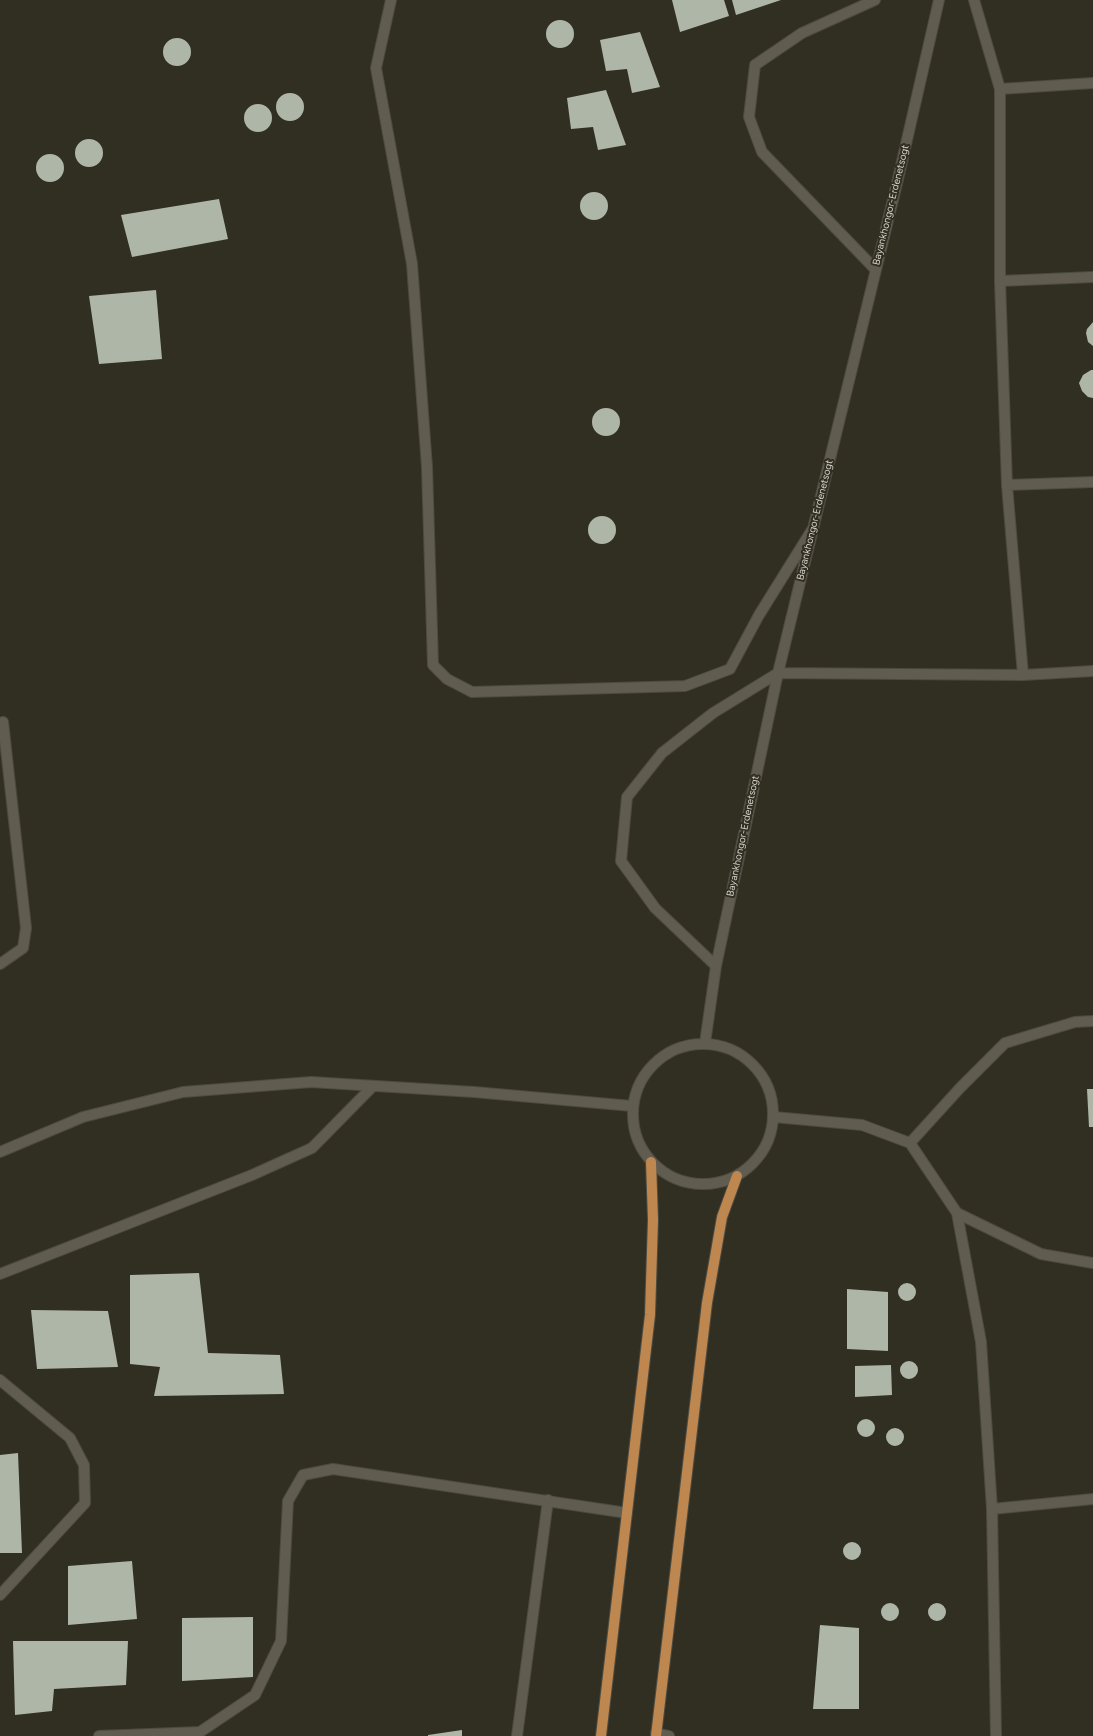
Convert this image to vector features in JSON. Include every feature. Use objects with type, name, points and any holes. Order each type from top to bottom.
[{"type":"main road","points":[[601,1736],[650,1315],[654,1220],[651,1162]]},
{"type":"main road","points":[[656,1735],[707,1303],[722,1217],[737,1176]]},
{"type":"street","points":[[391,0],[376,68],[412,264],[428,467],[433,665],[447,679],[472,692],[685,686],[730,669],[759,615],[812,530]]},
{"type":"street","points":[[875,0],[802,33],[755,65],[749,117],[762,152],[876,270]]},
{"type":"street","name":"Bayankhongor-Erdenetsogt","points":[[706,1043],[716,966],[778,673],[876,270],[939,0]]},
{"type":"street","points":[[974,0],[1000,89],[1000,281],[1007,485],[1023,675]]},
{"type":"street","points":[[1000,89],[1093,83]]},
{"type":"street","points":[[1000,281],[1093,277]]},
{"type":"street","points":[[1007,485],[1093,482]]},
{"type":"street","points":[[716,966],[655,908],[620,861],[628,797],[662,753],[713,713],[778,673],[1023,675],[1093,671]]},
{"type":"street","points":[[0,964],[23,948],[26,928],[3,722]]},
{"type":"street","points":[[910,1143],[960,1088],[1005,1043],[1075,1022],[1093,1021]]},
{"type":"street","points":[[706,1043],[733,1049],[755,1066],[770,1089],[774,1117],[768,1140],[756,1160],[737,1176],[715,1183],[691,1184],[669,1176],[651,1162],[638,1142],[632,1106],[640,1081],[656,1060],[680,1047],[706,1043]]},
{"type":"street","points":[[0,1152],[83,1117],[183,1092],[311,1082],[474,1092],[632,1106]]},
{"type":"street","points":[[0,1274],[252,1175],[312,1148],[373,1086]]},
{"type":"street","points":[[774,1117],[862,1125],[910,1143],[957,1213],[981,1342],[992,1509],[996,1736]]},
{"type":"street","points":[[957,1213],[1041,1254],[1093,1263]]},
{"type":"street","points":[[0,1380],[70,1438],[84,1465],[85,1503],[0,1595]]},
{"type":"street","points":[[100,1736],[200,1732],[255,1695],[281,1640],[288,1501],[303,1475],[333,1469],[627,1513]]},
{"type":"street","points":[[992,1509],[1093,1499]]},
{"type":"street","points":[[517,1736],[548,1500]]},
{"type":"street","points":[[656,1735],[669,1736]]},
{"type":"building","points":[[672,0],[724,0],[729,16],[680,32]]},
{"type":"building","points":[[732,0],[781,0],[736,15]]},
{"type":"building","points":[[560,20],[570,24],[574,34],[570,44],[560,48],[550,44],[546,34],[550,24]]},
{"type":"building","points":[[640,32],[660,87],[632,93],[627,69],[606,71],[600,40]]},
{"type":"building","points":[[177,38],[187,42],[191,52],[187,62],[177,66],[167,62],[163,52],[167,42]]},
{"type":"building","points":[[606,90],[626,145],[598,150],[593,127],[571,129],[567,98]]},
{"type":"building","points":[[290,93],[300,97],[304,107],[300,117],[290,121],[280,117],[276,107],[280,97]]},
{"type":"building","points":[[258,104],[268,108],[272,118],[268,128],[258,132],[248,128],[244,118],[248,108]]},
{"type":"building","points":[[89,139],[99,143],[103,153],[99,163],[89,167],[79,163],[75,153],[79,143]]},
{"type":"building","points":[[50,154],[60,158],[64,168],[60,178],[50,182],[40,178],[36,168],[40,158]]},
{"type":"building","points":[[594,192],[604,196],[608,206],[604,216],[594,220],[584,216],[580,206],[584,196]]},
{"type":"building","points":[[219,199],[228,239],[132,257],[121,215]]},
{"type":"building","points":[[156,290],[162,359],[99,364],[89,296]]},
{"type":"building","points":[[1093,322],[1093,346],[1088,342],[1086,333],[1087,329]]},
{"type":"building","points":[[1093,370],[1093,398],[1088,397],[1082,391],[1079,383],[1083,375]]},
{"type":"building","points":[[606,408],[616,412],[620,422],[616,432],[606,436],[596,432],[592,422],[596,412]]},
{"type":"building","points":[[602,516],[612,520],[616,530],[612,540],[602,544],[592,540],[588,530],[592,520]]},
{"type":"building","points":[[1087,1089],[1093,1089],[1093,1127],[1089,1127]]},
{"type":"building","points":[[199,1273],[208,1353],[280,1355],[284,1394],[154,1396],[160,1367],[130,1364],[130,1275]]},
{"type":"building","points":[[903,1283],[911,1283],[916,1288],[914,1299],[911,1301],[903,1301],[898,1296],[898,1288]]},
{"type":"building","points":[[847,1289],[888,1292],[888,1351],[847,1349]]},
{"type":"building","points":[[31,1310],[108,1311],[118,1367],[37,1369]]},
{"type":"building","points":[[905,1361],[913,1361],[918,1366],[916,1377],[913,1379],[905,1379],[900,1374],[900,1366]]},
{"type":"building","points":[[891,1365],[892,1395],[855,1397],[855,1366]]},
{"type":"building","points":[[862,1419],[870,1419],[875,1424],[873,1435],[870,1437],[862,1437],[857,1432],[857,1424]]},
{"type":"building","points":[[891,1428],[899,1428],[904,1433],[902,1444],[899,1446],[891,1446],[886,1441],[886,1433]]},
{"type":"building","points":[[18,1453],[22,1553],[0,1553],[0,1455]]},
{"type":"building","points":[[848,1542],[856,1542],[861,1547],[859,1558],[856,1560],[848,1560],[843,1555],[843,1547]]},
{"type":"building","points":[[132,1561],[137,1619],[68,1625],[68,1566]]},
{"type":"building","points":[[886,1603],[894,1603],[899,1608],[897,1619],[894,1621],[886,1621],[881,1616],[881,1608]]},
{"type":"building","points":[[933,1603],[941,1603],[946,1608],[944,1619],[941,1621],[933,1621],[928,1616],[928,1608]]},
{"type":"building","points":[[253,1617],[253,1677],[182,1681],[182,1618]]},
{"type":"building","points":[[820,1625],[859,1628],[859,1709],[813,1709]]},
{"type":"building","points":[[13,1641],[128,1641],[126,1685],[54,1689],[52,1711],[15,1715]]},
{"type":"building","points":[[462,1730],[462,1736],[428,1736],[428,1735]]}]
